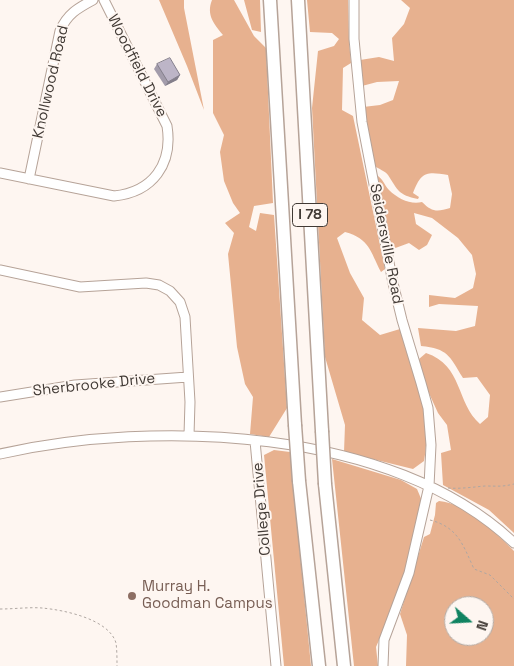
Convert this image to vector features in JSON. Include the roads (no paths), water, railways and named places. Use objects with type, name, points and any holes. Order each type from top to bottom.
[{"type":"highway","name":"I 78","points":[[270,0],[299,481],[319,666]]},
{"type":"highway","name":"I 78","points":[[298,0],[325,484],[344,666]]},
{"type":"street","name":"Knollwood Road","points":[[29,179],[60,31],[71,13],[93,0]]},
{"type":"street","name":"Woodfield Drive","points":[[0,173],[106,195],[122,195],[136,191],[148,184],[157,175],[164,163],[169,143],[167,126],[104,0]]},
{"type":"street","name":"Seidersville Road","points":[[354,0],[354,39],[362,122],[393,283],[402,320],[422,383],[430,419],[432,460],[429,486],[409,573],[384,640],[383,666]]},
{"type":"street","points":[[0,270],[80,287],[146,283],[164,287],[176,297],[184,309],[190,402],[189,435]]},
{"type":"street","name":"Sherbrooke Drive","points":[[0,397],[59,387],[188,377]]},
{"type":"street","points":[[0,454],[26,448],[99,438],[189,435],[301,447],[389,470],[443,492],[498,528],[514,543]]},
{"type":"street","name":"College Drive","points":[[256,441],[276,666]]},
{"type":"place","name":"Murray H. Goodman Campus","points":[[132,596]]}]
